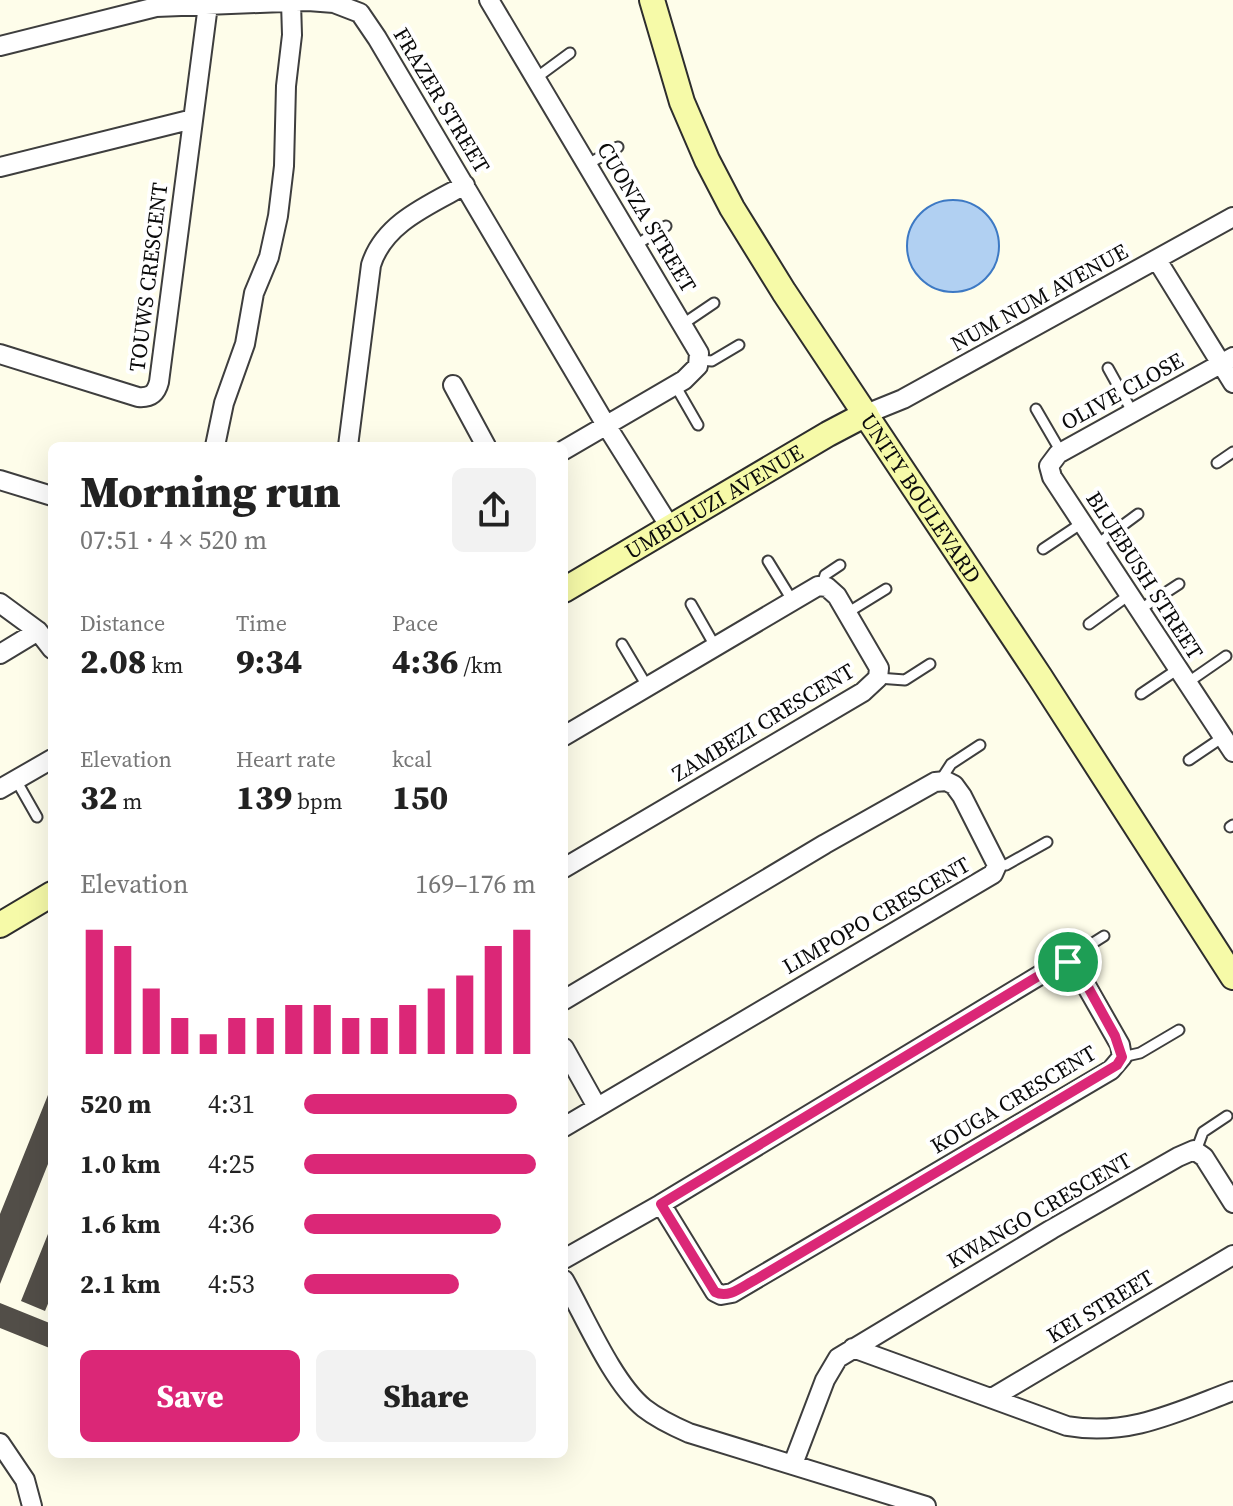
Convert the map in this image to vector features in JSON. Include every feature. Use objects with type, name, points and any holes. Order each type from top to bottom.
[{"type":"street","name":"CUONZA STREET","points":[[489,0],[683,324],[697,349],[699,360]]},
{"type":"street","name":"UNITY BOULEVARD","points":[[652,0],[682,102],[732,208],[1233,977]]},
{"type":"street","name":"FRAZER STREET","points":[[0,46],[156,7],[302,1],[334,3],[360,13],[670,527]]},
{"type":"street","points":[[216,442],[224,403],[245,344],[254,293],[269,257],[278,216],[284,166],[286,86],[292,35],[302,1]]},
{"type":"street","name":"TOUWS CRESCENT","points":[[0,354],[138,397],[155,393],[159,382],[208,5]]},
{"type":"street","points":[[0,167],[193,119]]},
{"type":"street","points":[[349,442],[371,265],[376,250],[389,232],[406,219],[465,185]]},
{"type":"street","name":"NUM NUM AVENUE","points":[[866,414],[903,399],[1233,217]]},
{"type":"street","points":[[1157,260],[1227,361],[1233,383]]},
{"type":"street","points":[[568,448],[692,374],[699,360]]},
{"type":"street","name":"OLIVE CLOSE","points":[[1056,458],[1227,361]]},
{"type":"street","points":[[453,385],[484,442]]},
{"type":"street","name":"UMBULUZI AVENUE","points":[[568,588],[866,414]]},
{"type":"street","name":"BLUEBUSH STREET","points":[[1056,458],[1052,477],[1228,745]]},
{"type":"street","points":[[0,480],[48,495]]},
{"type":"street","points":[[568,730],[822,585]]},
{"type":"street","name":"ZAMBEZI CRESCENT","points":[[568,866],[863,692],[878,678],[877,663],[834,591],[822,585]]},
{"type":"street","points":[[0,603],[38,631],[48,644]]},
{"type":"street","points":[[0,654],[38,631]]},
{"type":"street","points":[[8,784],[48,761]]},
{"type":"street","points":[[568,998],[825,844],[940,781]]},
{"type":"street","name":"LIMPOPO CRESCENT","points":[[568,1125],[993,874],[997,865],[959,791],[954,785],[940,781]]},
{"type":"street","points":[[0,925],[48,896]]},
{"type":"street","points":[[568,1257],[1060,963],[1072,963]]},
{"type":"street","name":"KOUGA CRESCENT","points":[[661,1204],[715,1292],[721,1295],[732,1293],[1111,1070],[1122,1057],[1115,1036],[1072,963]]},
{"type":"street","points":[[568,1055],[597,1107]]},
{"type":"street","points":[[1196,1151],[1204,1157],[1233,1203]]},
{"type":"street","name":"KWANGO CRESCENT","points":[[793,1464],[832,1364],[853,1348],[1090,1207],[1178,1157],[1196,1151]]},
{"type":"street","name":"KEI STREET","points":[[992,1398],[1233,1255]]},
{"type":"street","points":[[568,1287],[621,1381],[643,1407],[689,1433],[926,1506]]},
{"type":"street","points":[[853,1348],[1067,1426],[1111,1430],[1140,1425],[1233,1391]]},
{"type":"street","points":[[0,1443],[25,1480],[32,1506]]},
{"type":"lane","points":[[536,78],[570,53]]},
{"type":"lane","points":[[588,164],[618,147]]},
{"type":"lane","points":[[636,245],[666,226]]},
{"type":"lane","points":[[683,324],[714,303]]},
{"type":"lane","points":[[699,360],[712,361],[739,345]]},
{"type":"lane","points":[[1108,368],[1133,413]]},
{"type":"lane","points":[[675,385],[698,425]]},
{"type":"lane","points":[[1036,409],[1056,458]]},
{"type":"lane","points":[[1217,463],[1233,452]]},
{"type":"lane","points":[[1096,545],[1138,514]]},
{"type":"lane","points":[[1043,549],[1082,523]]},
{"type":"lane","points":[[768,561],[792,600]]},
{"type":"lane","points":[[822,585],[825,575],[840,565]]},
{"type":"lane","points":[[1089,624],[1179,584]]},
{"type":"lane","points":[[847,613],[886,589]]},
{"type":"lane","points":[[691,604],[715,646]]},
{"type":"lane","points":[[622,644],[647,686]]},
{"type":"lane","points":[[1141,694],[1226,656]]},
{"type":"lane","points":[[878,678],[905,680],[930,664]]},
{"type":"lane","points":[[940,781],[951,764],[980,745]]},
{"type":"lane","points":[[1189,760],[1228,745]]},
{"type":"lane","points":[[8,784],[37,817]]},
{"type":"lane","points":[[997,865],[1006,865],[1047,842]]},
{"type":"lane","points":[[1072,963],[1077,953],[1104,936]]},
{"type":"lane","points":[[1122,1057],[1140,1053],[1179,1030]]},
{"type":"lane","points":[[1196,1151],[1203,1132],[1227,1116]]},
{"type":"water","points":[[953,200],[979,208],[991,220],[999,246],[991,272],[979,284],[953,292],[927,284],[915,272],[907,246],[915,220],[927,208]]},
{"type":"building","points":[[48,1095],[48,1164],[0,1284],[0,1214]]},
{"type":"building","points":[[48,1234],[48,1304],[45,1311],[21,1301]]},
{"type":"building","points":[[0,1303],[48,1322],[48,1347],[0,1328]]},
{"type":"route","points":[[1068,962],[1078,969],[1115,1036],[1122,1052],[1117,1065],[732,1293],[721,1295],[715,1292],[661,1204],[1060,963],[1068,962]]}]
